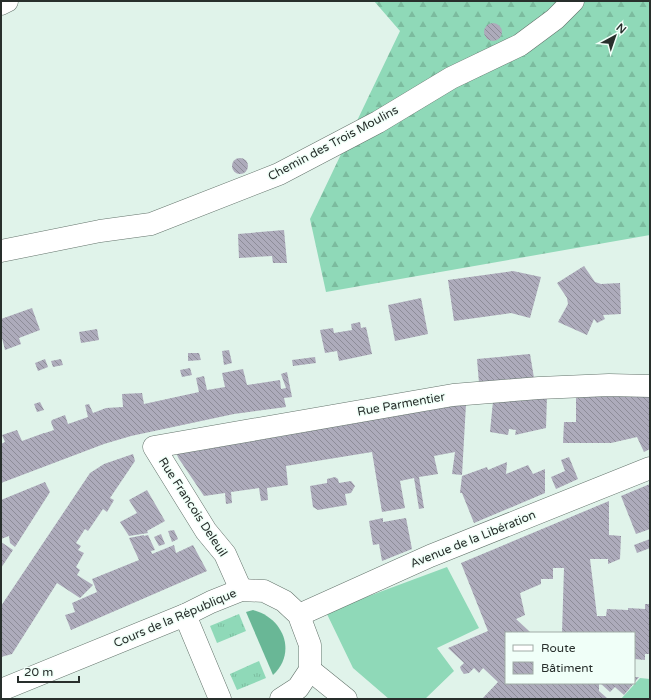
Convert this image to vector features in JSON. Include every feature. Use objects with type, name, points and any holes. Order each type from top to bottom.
[{"type":"street","points":[[1,4],[7,1]]},
{"type":"street","name":"Chemin des Trois Moulins","points":[[1,251],[100,231],[151,224],[279,174],[378,122],[451,78],[520,45],[555,19],[573,1]]},
{"type":"street","name":"Rue Parmentier","points":[[154,447],[453,395],[538,388],[650,386]]},
{"type":"street","name":"Rue Francois Deleuil","points":[[154,447],[206,531],[225,554],[241,590]]},
{"type":"street","name":"Avenue de la Libération","points":[[299,615],[430,556],[650,468]]},
{"type":"street","name":"Cours de la République","points":[[1,690],[185,615],[211,602],[241,590],[264,591],[284,601],[299,615],[310,645],[310,670]]},
{"type":"street","points":[[185,615],[220,699]]},
{"type":"street","points":[[281,699],[298,688],[310,670],[346,699]]},
{"type":"green space","points":[[374,1],[650,1],[650,235],[326,292],[310,219],[400,31]]},
{"type":"green space","points":[[447,567],[479,628],[437,648],[454,671],[425,699],[389,699],[353,668],[326,612]]},
{"type":"green space","points":[[239,614],[246,631],[217,643],[210,626]]},
{"type":"green space","points":[[259,661],[266,678],[237,690],[230,674]]},
{"type":"green space","points":[[640,678],[650,679],[650,699],[621,699]]},
{"type":"shaded area","points":[[253,610],[264,614],[273,620],[284,637],[284,657],[280,666],[273,675],[246,612]]},
{"type":"building","points":[[489,23],[497,23],[502,28],[500,39],[497,41],[489,41],[484,36],[484,28]]},
{"type":"building","points":[[240,158],[246,160],[248,166],[246,172],[240,174],[234,172],[232,166],[234,160]]},
{"type":"building","points":[[284,230],[287,263],[273,263],[272,256],[239,258],[238,234]]},
{"type":"building","points":[[584,266],[595,282],[601,284],[620,283],[621,314],[603,315],[605,319],[597,323],[594,319],[587,335],[558,322],[568,304],[567,298],[557,283]]},
{"type":"building","points":[[513,271],[541,277],[530,318],[511,313],[454,321],[448,280]]},
{"type":"building","points":[[421,298],[428,334],[395,341],[388,305]]},
{"type":"building","points":[[32,308],[40,330],[19,338],[21,344],[5,350],[1,334],[1,319]]},
{"type":"building","points":[[360,322],[361,328],[366,327],[372,354],[339,361],[337,351],[325,353],[320,330],[333,328],[334,333],[352,330],[351,324]]},
{"type":"building","points":[[97,329],[99,340],[81,343],[79,332]]},
{"type":"building","points":[[229,350],[232,363],[224,365],[222,351]]},
{"type":"building","points":[[188,353],[199,353],[201,360],[188,361]]},
{"type":"building","points":[[530,354],[534,378],[479,383],[477,359]]},
{"type":"building","points":[[315,357],[316,363],[293,366],[292,360]]},
{"type":"building","points":[[45,359],[48,367],[38,371],[35,363]]},
{"type":"building","points":[[61,359],[63,365],[53,367],[51,361]]},
{"type":"building","points":[[190,368],[192,375],[182,377],[180,370]]},
{"type":"building","points":[[243,369],[247,385],[280,380],[281,389],[286,388],[281,374],[287,372],[292,397],[284,398],[286,407],[234,414],[131,436],[104,444],[1,483],[1,444],[5,442],[2,435],[17,430],[22,441],[54,430],[51,422],[52,420],[65,415],[68,424],[88,417],[85,405],[89,404],[93,413],[106,408],[123,407],[122,394],[142,393],[144,404],[199,392],[196,378],[204,376],[207,390],[225,387],[222,373]]},
{"type":"building","points":[[650,393],[650,449],[644,452],[637,437],[611,443],[563,443],[564,422],[576,422],[576,394]]},
{"type":"building","points":[[547,396],[546,428],[515,435],[516,430],[509,429],[508,435],[490,432],[493,401],[501,402],[501,400],[510,402],[510,399],[523,401],[523,398]]},
{"type":"building","points":[[40,402],[44,410],[37,412],[34,404]]},
{"type":"building","points":[[466,404],[462,475],[452,474],[455,452],[434,456],[438,474],[419,477],[424,508],[419,509],[414,478],[400,481],[405,508],[382,512],[372,452],[286,466],[288,485],[267,488],[268,500],[261,501],[259,488],[231,492],[232,503],[226,504],[225,493],[204,496],[176,453],[283,436],[283,434]]},
{"type":"building","points":[[133,454],[135,461],[110,498],[114,500],[107,512],[103,509],[88,531],[85,529],[76,543],[81,546],[78,550],[84,553],[76,567],[80,570],[77,575],[93,585],[80,598],[57,583],[12,654],[1,657],[1,606],[90,473],[104,464]]},
{"type":"building","points":[[569,457],[578,479],[556,489],[551,477],[565,471],[561,460]]},
{"type":"building","points":[[507,462],[506,474],[528,465],[533,474],[545,469],[545,493],[474,523],[462,493],[460,493],[462,476],[487,467],[488,470]]},
{"type":"building","points":[[335,477],[338,479],[339,483],[351,481],[355,486],[351,493],[345,494],[347,505],[318,510],[313,507],[310,486],[327,483],[327,479]]},
{"type":"building","points":[[45,482],[50,492],[15,547],[10,543],[9,536],[1,539],[1,500]]},
{"type":"building","points":[[650,484],[650,529],[636,534],[621,496]]},
{"type":"building","points":[[147,490],[165,521],[147,531],[148,533],[129,536],[120,522],[137,513],[129,500]]},
{"type":"building","points":[[609,501],[609,535],[621,536],[620,559],[608,564],[608,559],[590,559],[597,616],[606,616],[607,609],[645,609],[645,604],[650,604],[650,654],[645,654],[645,660],[635,659],[635,632],[562,632],[564,568],[553,568],[553,579],[541,579],[541,584],[520,593],[525,615],[516,619],[530,632],[505,632],[505,684],[599,684],[599,691],[608,699],[482,699],[498,682],[483,668],[479,673],[474,668],[469,673],[464,674],[460,667],[464,663],[448,648],[488,631],[461,563]]},
{"type":"building","points":[[383,518],[383,522],[406,518],[412,549],[382,561],[379,544],[373,545],[369,521]]},
{"type":"building","points":[[174,530],[178,539],[172,542],[168,531]]},
{"type":"building","points":[[161,534],[165,544],[159,546],[154,537]]},
{"type":"building","points":[[148,535],[155,550],[151,551],[152,554],[174,545],[176,553],[193,545],[207,571],[71,630],[65,615],[75,612],[72,603],[97,592],[92,579],[139,560],[129,538]]},
{"type":"building","points":[[650,539],[650,548],[637,553],[634,545]]},
{"type":"building","points":[[1,542],[13,550],[1,568]]},
{"type":"building","points":[[601,684],[633,684],[624,695],[615,687],[610,692]]}]
